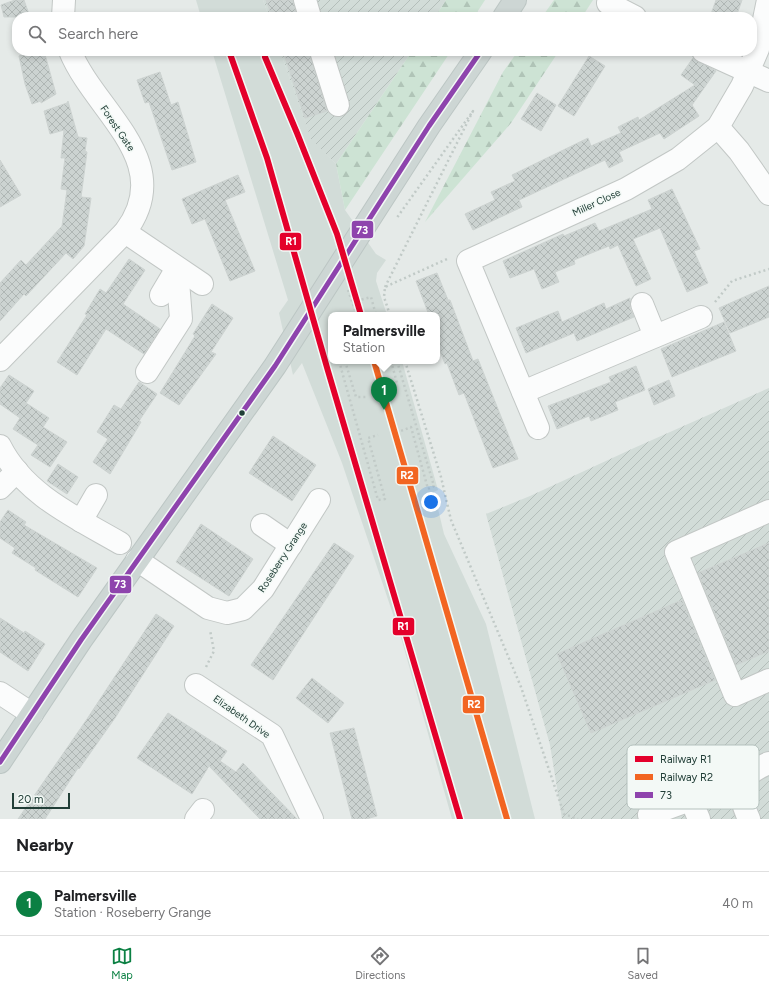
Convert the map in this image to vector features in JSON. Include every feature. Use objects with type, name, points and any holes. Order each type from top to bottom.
[{"type":"main road","points":[[507,12],[515,0]]},
{"type":"main road","points":[[0,762],[137,560],[274,366],[380,202],[478,56]]},
{"type":"street","points":[[63,12],[64,0]]},
{"type":"street","points":[[304,0],[308,12]]},
{"type":"street","name":"Miller Close","points":[[757,52],[768,0]]},
{"type":"street","points":[[605,7],[620,12]]},
{"type":"street","name":"Forest Gate","points":[[0,360],[125,232],[132,223],[140,203],[143,189],[140,164],[135,152],[80,71],[72,56]]},
{"type":"street","points":[[323,56],[338,105]]},
{"type":"street","points":[[713,56],[769,82]]},
{"type":"street","name":"Miller Close","points":[[468,261],[626,189],[678,159],[718,127],[749,73],[755,56]]},
{"type":"street","points":[[718,127],[739,151],[769,194]]},
{"type":"street","points":[[125,232],[202,284]]},
{"type":"street","points":[[468,261],[538,428]]},
{"type":"street","points":[[161,295],[177,268]]},
{"type":"street","points":[[147,372],[181,319],[177,268]]},
{"type":"street","points":[[642,304],[655,336]]},
{"type":"street","points":[[523,392],[701,317]]},
{"type":"street","points":[[0,446],[26,482],[49,502],[120,543]]},
{"type":"street","points":[[0,488],[17,471]]},
{"type":"street","points":[[81,521],[96,495]]},
{"type":"street","name":"Roseberry Grange","points":[[137,560],[208,608],[227,613],[243,609],[263,589],[319,500]]},
{"type":"street","points":[[769,511],[676,552],[735,695],[769,680]]},
{"type":"street","points":[[262,525],[291,545]]},
{"type":"street","name":"Elizabeth Drive","points":[[196,685],[272,735],[312,819]]},
{"type":"street","points":[[0,693],[32,714]]},
{"type":"street","points":[[759,768],[769,763]]},
{"type":"street","points":[[649,815],[695,809]]},
{"type":"street","points":[[744,809],[748,819]]},
{"type":"path","points":[[389,312],[384,297],[385,287],[473,111],[392,224]]},
{"type":"path","points":[[385,287],[454,256],[468,261]]},
{"type":"path","points":[[701,317],[732,282],[769,269]]},
{"type":"path","points":[[352,302],[371,297],[375,312]]},
{"type":"path","points":[[340,364],[378,500],[386,499],[368,438],[378,435]]},
{"type":"path","points":[[346,364],[356,397],[367,397]]},
{"type":"path","points":[[388,386],[398,383],[392,364]]},
{"type":"path","points":[[398,364],[434,486],[428,489],[411,427],[401,431]]},
{"type":"path","points":[[406,364],[440,477],[451,520],[521,687],[564,814],[578,819]]},
{"type":"path","points":[[196,685],[214,651],[210,630],[204,626]]},
{"type":"shaded area","points":[[196,0],[263,0],[267,12],[200,12]]},
{"type":"shaded area","points":[[263,0],[446,0],[438,12],[267,12]]},
{"type":"shaded area","points":[[214,56],[282,56],[311,138],[336,164],[345,210],[376,254],[386,260],[377,273],[376,281],[386,312],[328,312],[328,364],[403,364],[438,490],[434,492],[444,534],[486,624],[535,819],[452,819],[402,641],[342,463],[302,363],[293,375],[279,313],[288,300]]},
{"type":"shaded area","points":[[282,56],[409,56],[336,164],[311,139]]},
{"type":"shaded area","points":[[769,388],[769,819],[562,819],[550,745],[486,514],[530,496]]},
{"type":"green space","points":[[446,0],[485,0],[477,12],[438,12]]},
{"type":"green space","points":[[554,0],[593,0],[585,12],[546,12]]},
{"type":"green space","points":[[409,56],[448,56],[345,210],[336,164]]},
{"type":"green space","points":[[514,56],[556,56],[511,123],[425,222],[503,72]]},
{"type":"building","points":[[15,0],[24,0],[28,12],[12,12],[12,17],[4,17],[1,5]]},
{"type":"building","points":[[266,0],[293,0],[296,12],[270,12]]},
{"type":"building","points":[[716,0],[742,0],[738,12],[712,12]]},
{"type":"building","points":[[19,56],[45,56],[56,94],[41,103],[41,101],[32,104],[25,84]]},
{"type":"building","points":[[285,56],[310,56],[327,111],[305,118]]},
{"type":"building","points":[[589,56],[605,66],[574,116],[558,106]]},
{"type":"building","points":[[693,58],[716,71],[692,105],[699,116],[664,139],[660,133],[619,152],[623,161],[609,168],[605,160],[519,200],[522,207],[473,230],[465,214],[495,200],[491,192],[515,181],[512,175],[588,138],[591,146],[621,133],[618,127],[638,117],[639,120],[695,85],[681,75]]},
{"type":"building","points":[[160,72],[171,105],[178,102],[196,162],[172,170],[149,102],[145,103],[137,80]]},
{"type":"building","points":[[537,93],[556,105],[541,131],[521,119]]},
{"type":"building","points":[[68,101],[78,137],[87,138],[85,151],[87,152],[81,197],[91,198],[84,246],[73,259],[66,253],[26,296],[24,294],[0,321],[0,283],[21,260],[26,265],[62,226],[67,190],[61,189],[65,158],[61,158],[64,130],[50,134],[44,111],[67,103]]},
{"type":"building","points":[[0,160],[21,195],[0,207]]},
{"type":"building","points":[[238,175],[245,192],[225,200],[255,271],[230,281],[205,219],[192,224],[182,199]]},
{"type":"building","points":[[672,189],[700,249],[694,251],[708,283],[687,292],[660,228],[633,239],[651,279],[636,286],[618,245],[610,249],[609,246],[574,260],[575,264],[555,272],[559,282],[542,289],[534,269],[510,278],[503,261],[563,234],[564,236],[595,223],[599,231],[652,209],[648,200]]},
{"type":"building","points":[[129,259],[145,270],[123,304],[160,329],[144,354],[106,329],[77,375],[57,362],[87,315],[85,314],[100,289],[106,293]]},
{"type":"building","points":[[437,273],[448,300],[450,300],[473,361],[478,359],[518,459],[493,468],[464,393],[459,395],[447,363],[445,364],[440,351],[440,312],[428,312],[416,281]]},
{"type":"building","points":[[769,286],[769,317],[730,333],[719,308]]},
{"type":"building","points":[[630,298],[630,308],[634,317],[577,341],[574,333],[526,353],[516,328],[558,311],[562,322],[604,303],[606,309]]},
{"type":"building","points":[[212,304],[233,318],[211,352],[216,354],[179,405],[160,393],[195,336],[193,334]]},
{"type":"building","points":[[724,322],[736,351],[672,377],[661,349]]},
{"type":"building","points":[[636,366],[645,390],[615,402],[618,410],[591,421],[589,416],[557,429],[548,406],[611,382],[609,377]]},
{"type":"building","points":[[9,375],[34,391],[26,403],[49,418],[43,427],[67,442],[50,467],[31,455],[38,445],[13,429],[20,418],[0,404],[0,388]]},
{"type":"building","points":[[669,380],[675,396],[654,405],[648,389]]},
{"type":"building","points":[[139,382],[157,394],[139,421],[141,422],[110,474],[93,462],[108,439],[97,432],[114,405],[121,409]]},
{"type":"building","points":[[273,436],[316,465],[292,501],[249,473]]},
{"type":"building","points":[[58,464],[78,477],[67,494],[47,481]]},
{"type":"building","points":[[8,510],[26,522],[24,525],[97,568],[78,597],[35,570],[36,568],[12,553],[15,548],[0,538],[0,522]]},
{"type":"building","points":[[201,524],[253,559],[229,596],[176,562]]},
{"type":"building","points":[[334,543],[354,556],[273,680],[251,665]]},
{"type":"building","points":[[769,543],[769,651],[736,665],[698,573]]},
{"type":"building","points":[[682,600],[715,680],[591,733],[557,654]]},
{"type":"building","points":[[156,614],[174,626],[115,718],[79,769],[78,768],[45,819],[18,819],[87,719]]},
{"type":"building","points":[[0,618],[24,633],[25,631],[45,644],[28,671],[0,652]]},
{"type":"building","points":[[312,678],[344,703],[328,723],[296,698]]},
{"type":"building","points":[[168,713],[227,751],[220,761],[236,772],[243,763],[297,819],[260,819],[209,766],[192,794],[137,758]]},
{"type":"building","points":[[354,728],[377,816],[366,819],[352,819],[330,733]]},
{"type":"rail line","name":"R1","points":[[231,56],[267,158],[460,819]]},
{"type":"rail line","name":"R1","points":[[265,57],[337,234],[360,312]]},
{"type":"rail line","name":"R2","points":[[375,364],[507,819]]},
{"type":"transit line","name":"73","points":[[0,762],[81,640],[275,366],[429,126],[478,56]]},
{"type":"place","name":"Palmersville","points":[[384,410]]}]
